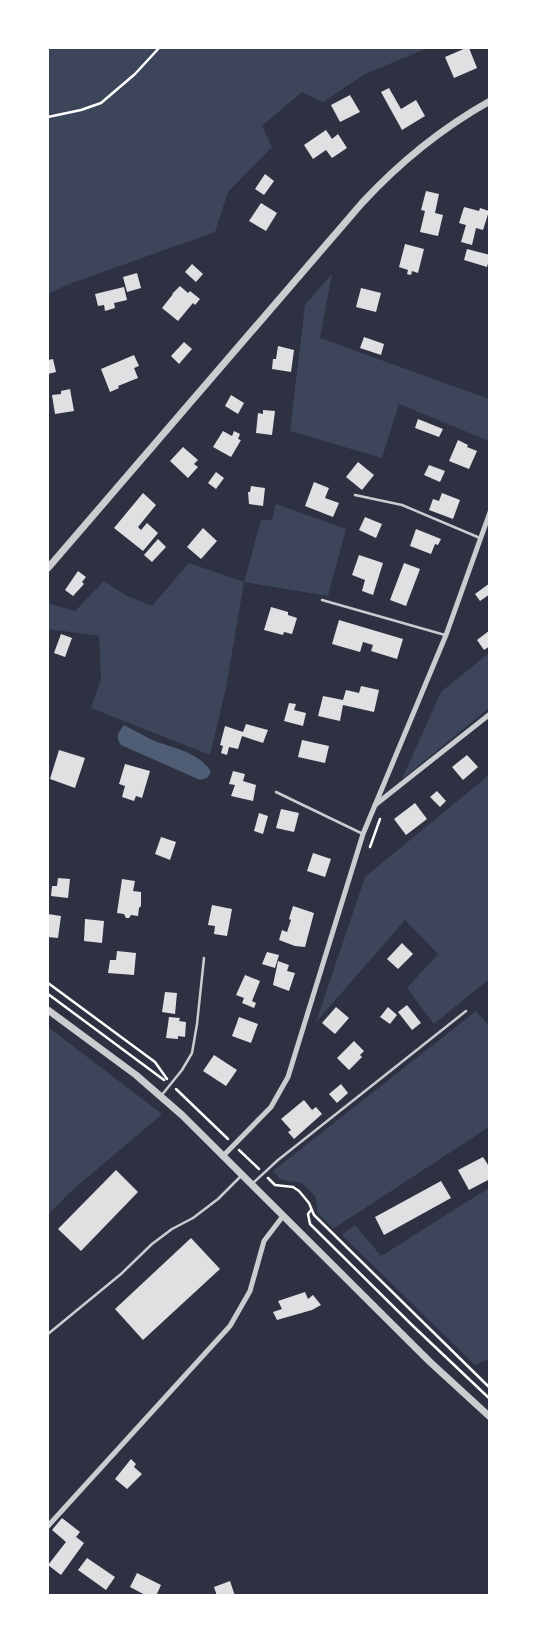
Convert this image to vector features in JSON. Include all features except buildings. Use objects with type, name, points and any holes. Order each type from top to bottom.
[{"type":"street","points":[[48,568],[362,202],[412,155],[444,131],[490,101]]},
{"type":"street","points":[[223,1156],[271,1107],[288,1077],[363,834],[446,635],[490,512]]},
{"type":"street","points":[[375,806],[490,714]]},
{"type":"street","points":[[48,1010],[161,1096],[430,1362],[490,1417]]},
{"type":"street","points":[[48,1526],[230,1326],[250,1291],[264,1241],[283,1216]]},
{"type":"lane","points":[[355,495],[402,505],[480,538]]},
{"type":"lane","points":[[322,600],[446,635]]},
{"type":"lane","points":[[276,792],[363,834]]},
{"type":"lane","points":[[161,1096],[182,1070],[192,1053],[204,958]]},
{"type":"lane","points":[[252,1184],[466,1011]]},
{"type":"lane","points":[[48,1334],[121,1274],[152,1244],[172,1229],[193,1218],[218,1199],[242,1174]]},
{"type":"path","points":[[48,117],[81,110],[101,102],[135,74],[158,48]]},
{"type":"path","points":[[369,850],[381,817]]},
{"type":"path","points":[[48,983],[155,1062],[170,1084]]},
{"type":"path","points":[[48,994],[170,1084],[275,1185],[293,1187],[299,1191],[309,1203],[311,1210],[341,1242],[490,1388]]},
{"type":"path","points":[[311,1210],[308,1214],[310,1224],[490,1399]]},
{"type":"shaded area","points":[[48,48],[428,48],[365,74],[323,102],[302,92],[262,126],[272,147],[228,192],[215,232],[69,284],[48,294]]},
{"type":"shaded area","points":[[332,274],[320,338],[489,399],[489,441],[399,404],[382,458],[290,431],[305,305]]},
{"type":"shaded area","points":[[276,504],[346,529],[328,596],[244,582],[261,520],[272,520]]},
{"type":"shaded area","points":[[189,563],[244,582],[226,688],[210,755],[91,708],[101,679],[99,636],[48,629],[48,603],[75,611],[104,581],[125,595],[152,606]]},
{"type":"shaded area","points":[[489,653],[489,708],[402,779],[441,692]]},
{"type":"shaded area","points":[[124,725],[152,740],[193,755],[206,765],[211,772],[207,778],[200,780],[121,745],[118,735]]},
{"type":"shaded area","points":[[489,775],[489,979],[434,1024],[407,988],[438,954],[405,920],[316,1022],[365,877]]},
{"type":"shaded area","points":[[476,1011],[489,1026],[489,1127],[333,1229],[317,1212],[316,1197],[302,1183],[281,1180],[273,1171]]},
{"type":"shaded area","points":[[48,1027],[162,1114],[68,1194],[48,1215]]},
{"type":"shaded area","points":[[489,1188],[489,1359],[475,1365],[342,1235],[355,1225],[381,1256]]}]
